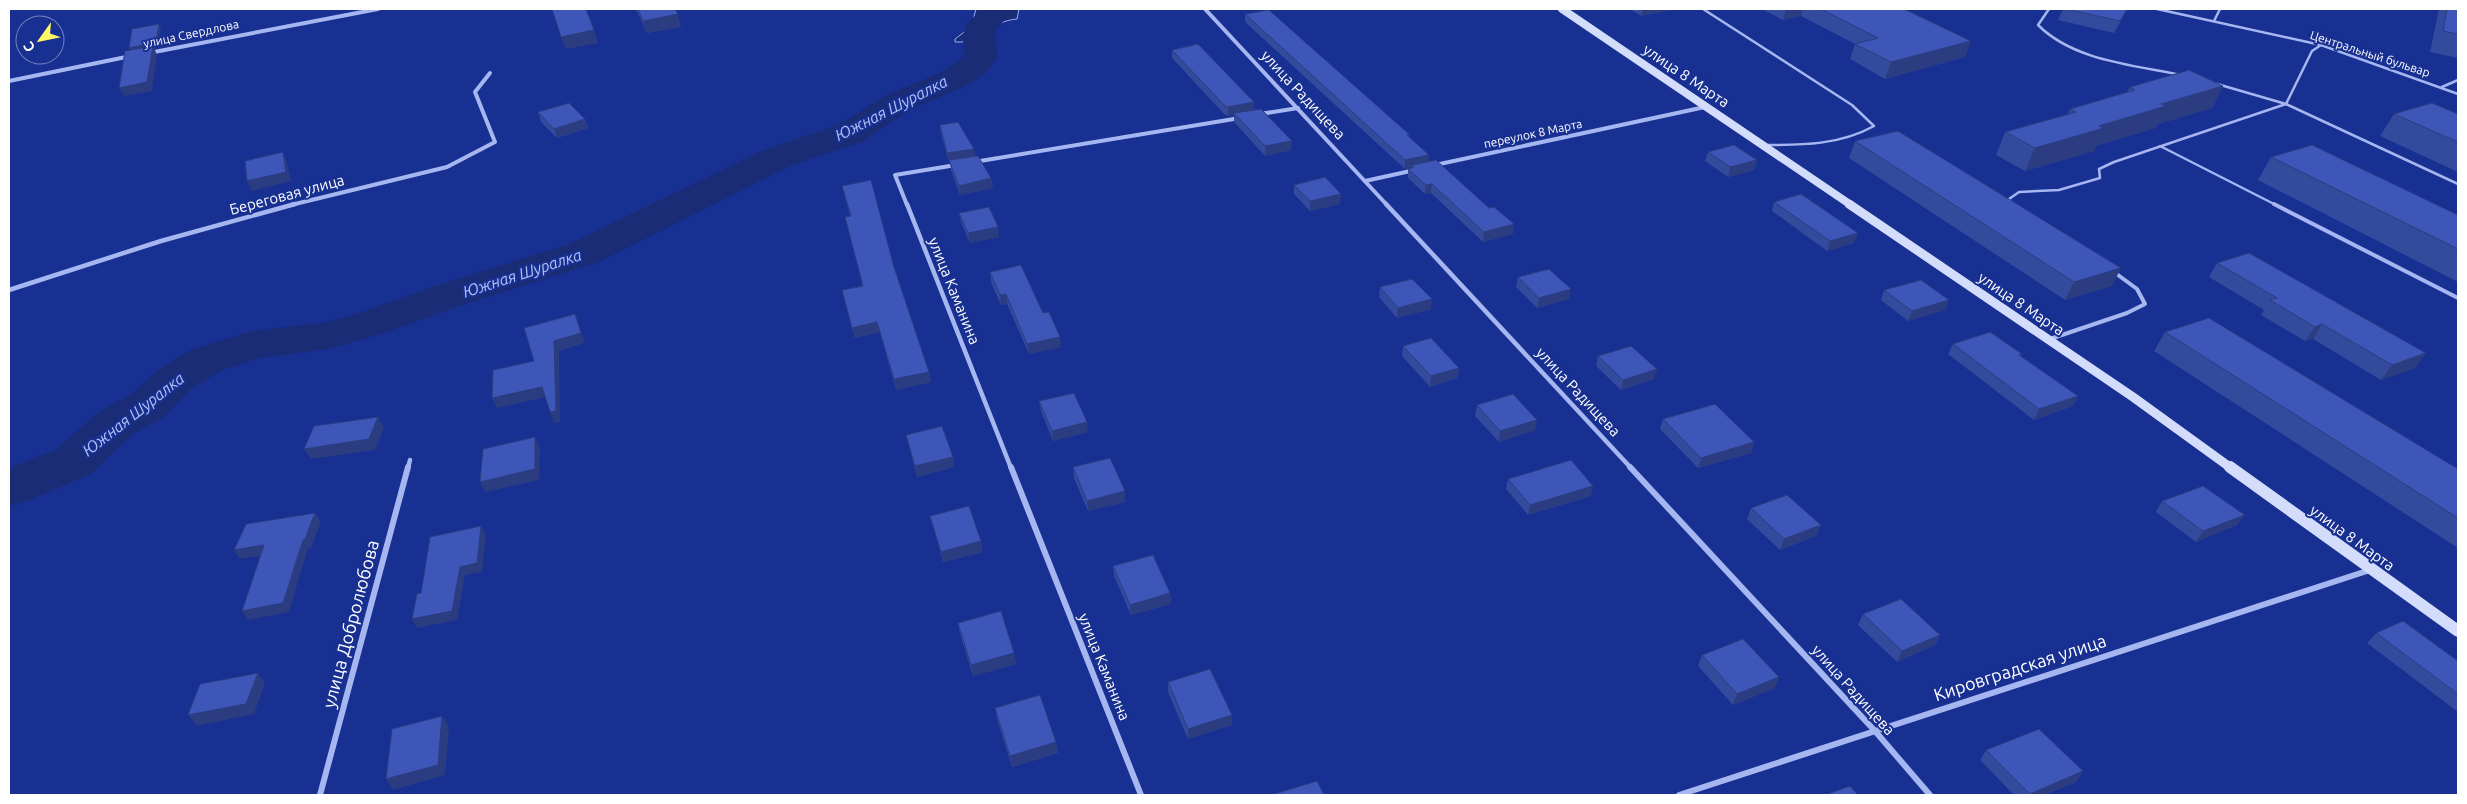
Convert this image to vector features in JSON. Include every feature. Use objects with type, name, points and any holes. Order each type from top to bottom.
[{"type":"street","name":"улица Свердлова","points":[[9,81],[264,29],[378,9]]},
{"type":"street","name":"улица Радищева","points":[[1205,9],[1875,730],[1930,795]]},
{"type":"street","name":"улица 8 Марта","points":[[1562,9],[2133,397],[2458,631]]},
{"type":"street","name":"Береговая улица","points":[[9,290],[161,240],[346,190],[446,167],[495,142],[475,92],[490,73]]},
{"type":"street","name":"переулок 8 Марта","points":[[1433,166],[1706,106]]},
{"type":"street","name":"улица Каманина","points":[[1141,795],[895,175],[1298,108]]},
{"type":"street","points":[[1365,181],[1423,168]]},
{"type":"street","name":"улица Добролюбова","points":[[320,795],[410,460]]},
{"type":"street","name":"Кировградская улица","points":[[1678,795],[2371,570]]},
{"type":"lane","points":[[1703,9],[1852,105],[1872,121],[1874,126],[1847,138],[1806,145],[1762,145]]},
{"type":"lane","points":[[2049,9],[2038,25],[2049,38],[2086,53],[2186,76]]},
{"type":"lane","name":"Центральный бульвар","points":[[2157,9],[2321,45],[2458,94]]},
{"type":"lane","points":[[2214,21],[2220,9]]},
{"type":"lane","points":[[2014,208],[2010,199],[2019,192],[2059,190],[2100,178],[2098,169],[2286,104],[2312,51],[2321,45]]},
{"type":"lane","points":[[2442,87],[2458,80]]},
{"type":"lane","points":[[2214,83],[2286,104],[2458,184]]},
{"type":"lane","points":[[2160,146],[2458,298]]},
{"type":"lane","points":[[2048,339],[2127,313],[2145,304],[2143,295],[2132,283],[2107,268]]},
{"type":"shaded area","points":[[976,9],[1019,9],[1017,19],[996,25],[988,30],[985,33],[984,43],[979,46],[968,39],[962,42],[955,42],[955,39],[971,27]]},
{"type":"building","points":[[552,9],[586,9],[594,30],[561,37]]},
{"type":"building","points":[[638,9],[675,9],[678,14],[643,21]]},
{"type":"building","points":[[1821,9],[1904,9],[1971,41],[1891,62],[1855,44],[1878,38]]},
{"type":"building","points":[[2066,9],[2127,9],[2120,21]]},
{"type":"building","points":[[2447,9],[2458,9],[2458,34],[2443,31]]},
{"type":"building","points":[[1269,10],[1410,135],[1407,135],[1429,155],[1405,160],[1245,14]]},
{"type":"building","points":[[159,24],[156,42],[129,48],[132,29]]},
{"type":"building","points":[[1198,44],[1254,102],[1228,107],[1224,105],[1172,50]]},
{"type":"building","points":[[153,46],[147,82],[119,88],[125,51]]},
{"type":"building","points":[[2189,70],[2223,86],[2161,104],[2166,106],[2099,126],[2104,128],[2035,148],[2005,132],[2076,112],[2070,109],[2135,90],[2130,87]]},
{"type":"building","points":[[569,103],[585,119],[554,129],[538,112]]},
{"type":"building","points":[[2432,103],[2458,114],[2458,142],[2394,114]]},
{"type":"building","points":[[1261,109],[1292,141],[1265,146],[1234,113]]},
{"type":"building","points":[[958,122],[974,149],[947,153],[940,125]]},
{"type":"building","points":[[1898,131],[2121,268],[2074,282],[1855,141]]},
{"type":"building","points":[[1734,145],[1757,160],[1730,167],[1708,152]]},
{"type":"building","points":[[2312,145],[2458,215],[2458,249],[2271,157]]},
{"type":"building","points":[[283,152],[286,172],[247,181],[245,161]]},
{"type":"building","points":[[978,156],[991,178],[959,186],[949,160]]},
{"type":"building","points":[[1436,160],[1489,208],[1494,207],[1514,224],[1484,232],[1432,184],[1426,185],[1408,169],[1414,167],[1412,165]]},
{"type":"building","points":[[1325,177],[1341,194],[1310,201],[1294,185]]},
{"type":"building","points":[[871,180],[894,267],[929,372],[894,379],[877,322],[852,328],[842,290],[863,286],[845,217],[851,216],[842,186]]},
{"type":"building","points":[[1801,194],[1858,233],[1830,241],[1774,202]]},
{"type":"building","points":[[989,207],[998,227],[968,233],[959,213]]},
{"type":"building","points":[[2249,253],[2426,353],[2392,365],[2322,324],[2315,327],[2270,300],[2277,298],[2217,263]]},
{"type":"building","points":[[1021,265],[1043,313],[1049,312],[1060,337],[1027,344],[1006,294],[1000,295],[990,272]]},
{"type":"building","points":[[1549,269],[1571,289],[1539,298],[1518,277]]},
{"type":"building","points":[[1412,279],[1432,299],[1398,308],[1380,287]]},
{"type":"building","points":[[1921,280],[1949,300],[1912,311],[1884,290]]},
{"type":"building","points":[[575,314],[581,333],[554,341],[556,411],[550,412],[542,387],[492,398],[493,370],[534,361],[524,328]]},
{"type":"building","points":[[2209,318],[2458,469],[2458,518],[2165,332]]},
{"type":"building","points":[[1990,332],[2022,354],[2019,355],[2078,396],[2039,409],[1953,344]]},
{"type":"building","points":[[1431,338],[1459,368],[1431,376],[1403,346]]},
{"type":"building","points":[[1631,346],[1657,369],[1623,380],[1598,356]]},
{"type":"building","points":[[1074,393],[1087,422],[1052,431],[1039,401]]},
{"type":"building","points":[[1513,394],[1537,420],[1500,431],[1477,405]]},
{"type":"building","points":[[1715,404],[1754,442],[1701,458],[1663,419]]},
{"type":"building","points":[[378,417],[369,439],[304,449],[314,426]]},
{"type":"building","points":[[942,426],[953,457],[915,466],[906,435]]},
{"type":"building","points":[[535,437],[535,469],[480,482],[483,449]]},
{"type":"building","points":[[1110,458],[1125,491],[1087,501],[1073,467]]},
{"type":"building","points":[[1571,460],[1593,486],[1530,505],[1508,479]]},
{"type":"building","points":[[2203,486],[2245,515],[2203,531],[2162,501]]},
{"type":"building","points":[[1787,495],[1821,525],[1784,539],[1751,508]]},
{"type":"building","points":[[969,506],[981,541],[941,552],[930,516]]},
{"type":"building","points":[[315,513],[303,540],[283,603],[242,611],[264,545],[234,550],[246,524]]},
{"type":"building","points":[[481,526],[477,563],[460,567],[452,611],[412,619],[417,594],[421,593],[430,537]]},
{"type":"building","points":[[1153,555],[1170,593],[1130,605],[1113,566]]},
{"type":"building","points":[[1901,599],[1940,635],[1902,651],[1863,614]]},
{"type":"building","points":[[1001,611],[1014,653],[971,665],[958,623]]},
{"type":"building","points":[[2403,621],[2458,661],[2458,694],[2376,633]]},
{"type":"building","points":[[1743,639],[1779,677],[1737,694],[1702,655]]},
{"type":"building","points":[[1210,669],[1232,715],[1188,729],[1168,682]]},
{"type":"building","points":[[258,673],[246,704],[188,715],[200,684]]},
{"type":"building","points":[[1040,695],[1056,742],[1010,756],[995,708]]},
{"type":"building","points":[[442,716],[438,765],[386,779],[392,729]]},
{"type":"building","points":[[2039,729],[2083,771],[2030,794],[1986,750]]},
{"type":"building","points":[[1317,781],[1324,795],[1271,795]]},
{"type":"building","points":[[1850,786],[1858,795],[1825,795]]},
{"type":"waterway","name":"Южная Шуралка","points":[[9,488],[73,462],[117,422],[147,406],[174,380],[204,361],[252,345],[328,335],[369,324],[450,295],[584,253],[777,158],[851,133],[899,102],[958,77],[973,67],[981,57],[978,32],[999,9]]}]
